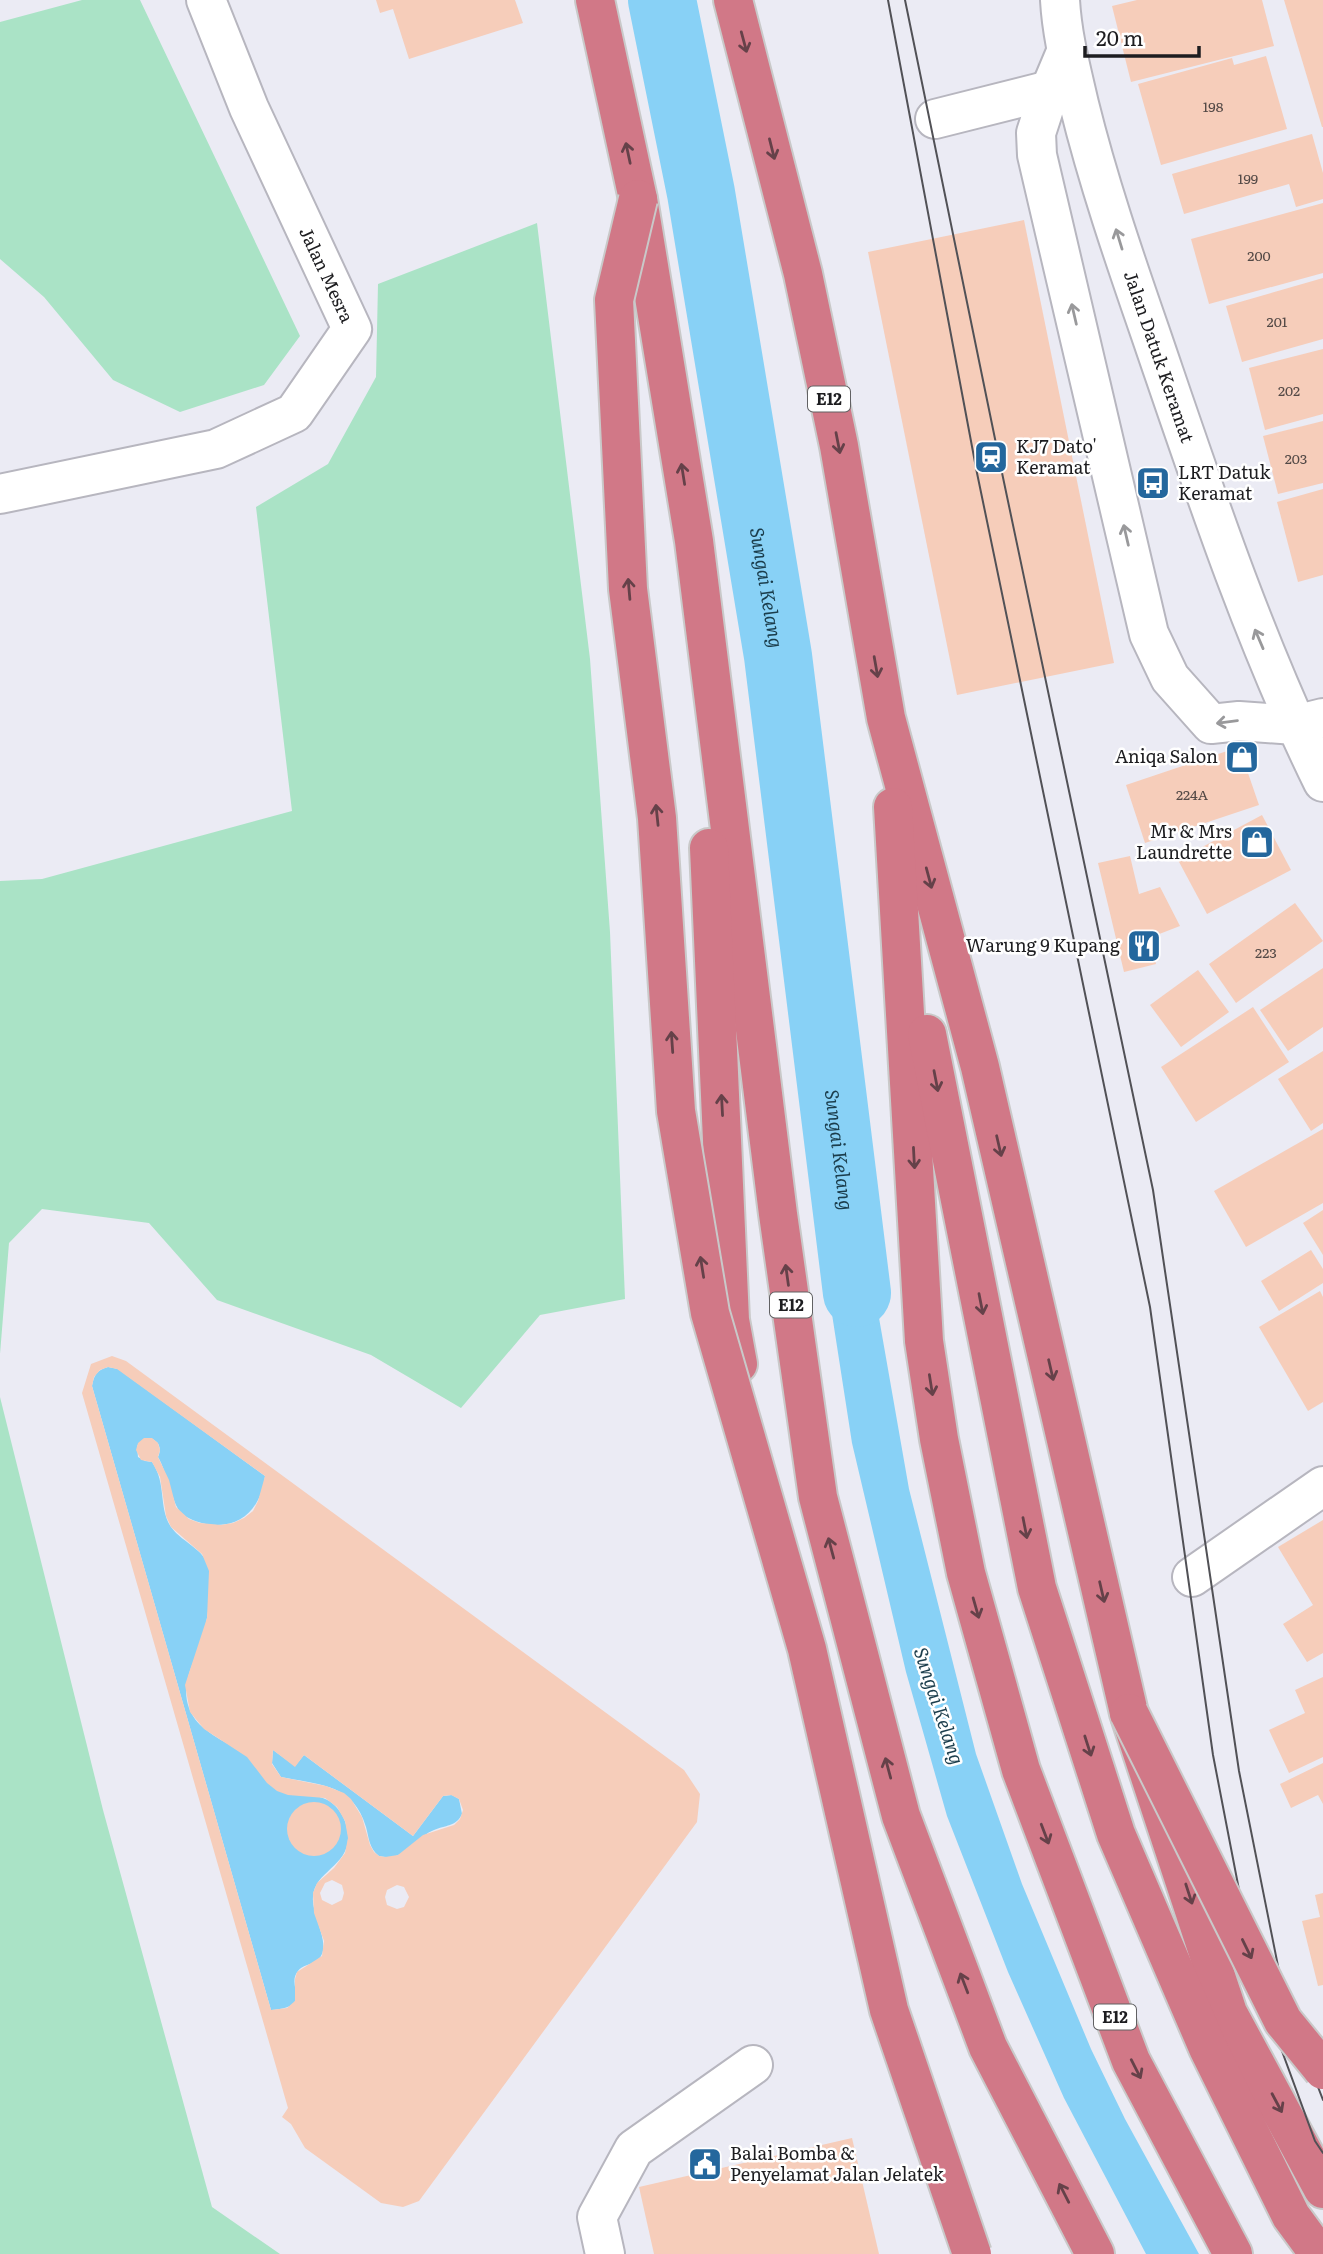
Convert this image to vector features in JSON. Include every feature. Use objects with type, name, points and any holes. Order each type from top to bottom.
[{"type":"highway","name":"E12","points":[[595,0],[638,199],[694,541],[780,1227],[818,1497],[901,1816],[988,2046],[1095,2254]]},
{"type":"highway","name":"E12","points":[[733,0],[803,274],[839,446],[886,718],[899,894],[924,1341],[939,1439],[966,1573],[1021,1770],[1131,2061],[1233,2254]]},
{"type":"highway","points":[[638,199],[614,300],[628,589],[657,818],[676,1111],[710,1313],[807,1649],[889,2010],[972,2254]]},
{"type":"highway","points":[[694,541],[725,1159],[730,1320],[766,1538],[812,1728],[887,1979],[937,2109],[973,2211],[985,2254]]},
{"type":"highway","points":[[886,718],[980,1067],[1129,1713],[1228,2013],[1323,2189]]},
{"type":"highway","points":[[899,894],[1037,1588],[1116,1834],[1208,2048],[1291,2216],[1320,2254]]},
{"type":"highway","points":[[1129,1713],[1283,2021],[1323,2070]]},
{"type":"street","name":"Jalan Mesra","points":[[0,494],[216,449],[294,413],[352,329],[248,108],[206,0]]},
{"type":"street","name":"Jalan Datuk Keramat","points":[[1060,0],[1066,52],[1086,133],[1124,256],[1247,611],[1309,721],[1323,782]]},
{"type":"street","points":[[1066,52],[1036,133],[1037,155],[1149,634],[1170,678],[1211,724],[1239,721],[1309,721]]},
{"type":"street","points":[[935,119],[1050,90]]},
{"type":"street","points":[[1192,1577],[1323,1486]]},
{"type":"street","points":[[604,2254],[597,2217],[634,2149],[753,2065]]},
{"type":"green space","points":[[82,0],[140,0],[300,336],[264,385],[180,412],[113,380],[44,297],[0,259],[0,22]]},
{"type":"green space","points":[[537,223],[590,659],[610,932],[625,1299],[540,1315],[461,1408],[371,1355],[217,1300],[149,1223],[42,1209],[9,1243],[0,1354],[0,881],[42,879],[292,811],[256,507],[328,464],[376,377],[378,284]]},
{"type":"green space","points":[[0,1397],[103,1810],[212,2207],[280,2254],[0,2254]]},
{"type":"water","points":[[868,1197],[875,1295],[909,1489],[976,1754],[1022,1884],[1091,2049],[1125,2119],[1199,2254],[1146,2254],[1064,2098],[1008,1972],[947,1816],[906,1672],[852,1443],[816,1211]]},
{"type":"water","points":[[108,1367],[118,1369],[265,1476],[259,1498],[247,1515],[229,1524],[206,1524],[187,1517],[178,1508],[158,1457],[158,1443],[145,1438],[137,1446],[138,1457],[152,1462],[157,1470],[165,1512],[171,1527],[200,1553],[209,1566],[207,1618],[186,1688],[192,1714],[200,1725],[216,1737],[299,1788],[336,1806],[346,1826],[348,1835],[344,1854],[319,1881],[313,1897],[323,1940],[321,1956],[298,1971],[294,1983],[295,2000],[292,2005],[284,2008],[271,2010],[92,1386],[97,1373]]},
{"type":"water","points":[[273,1750],[295,1766],[304,1755],[413,1836],[443,1796],[452,1795],[459,1799],[462,1814],[453,1823],[429,1833],[396,1856],[379,1856],[371,1846],[366,1827],[353,1802],[333,1788],[281,1777],[272,1763]]},
{"type":"building","points":[[376,0],[515,0],[523,23],[409,59],[393,9],[380,13]]},
{"type":"building","points":[[1137,0],[1262,0],[1274,46],[1131,82],[1112,6]]},
{"type":"building","points":[[1284,0],[1323,0],[1323,127],[1322,127]]},
{"type":"building","points":[[1266,56],[1287,129],[1161,165],[1138,84],[1232,58],[1234,65]]},
{"type":"building","points":[[1312,134],[1323,173],[1323,199],[1296,207],[1289,184],[1184,214],[1172,174]]},
{"type":"building","points":[[1323,203],[1323,273],[1209,304],[1191,239]]},
{"type":"building","name":"KJ7 Dato' Keramat","points":[[1024,220],[1114,663],[957,695],[868,252]]},
{"type":"building","points":[[1323,278],[1323,339],[1242,362],[1226,306]]},
{"type":"building","points":[[1323,349],[1323,414],[1265,430],[1249,368]]},
{"type":"building","points":[[1323,421],[1323,483],[1278,494],[1263,436]]},
{"type":"building","points":[[1323,489],[1323,575],[1298,582],[1277,502]]},
{"type":"building","points":[[1239,747],[1259,805],[1145,843],[1126,785]]},
{"type":"building","points":[[1262,815],[1291,870],[1207,914],[1178,860]]},
{"type":"building","points":[[1130,856],[1139,894],[1160,887],[1180,926],[1149,938],[1156,964],[1124,972],[1098,863]]},
{"type":"building","points":[[1295,903],[1323,941],[1236,1003],[1209,964]]},
{"type":"building","points":[[1323,968],[1323,1027],[1288,1051],[1260,1010]]},
{"type":"building","points":[[1198,970],[1229,1012],[1181,1047],[1150,1005]]},
{"type":"building","points":[[1253,1007],[1289,1062],[1196,1122],[1161,1067]]},
{"type":"building","points":[[1323,1051],[1323,1123],[1311,1131],[1278,1079]]},
{"type":"building","points":[[1323,1129],[1323,1203],[1246,1247],[1214,1191]]},
{"type":"building","points":[[1323,1210],[1323,1255],[1303,1223]]},
{"type":"building","points":[[1311,1250],[1323,1269],[1323,1283],[1279,1311],[1261,1281]]},
{"type":"building","points":[[1320,1291],[1323,1297],[1323,1402],[1308,1411],[1259,1327]]},
{"type":"building","points":[[112,1356],[126,1361],[684,1770],[700,1794],[697,1822],[419,2201],[403,2207],[381,2203],[305,2148],[291,2124],[282,2117],[288,2108],[82,1393],[91,1364]],"holes":[[[108,1367],[117,1369],[265,1476],[258,1501],[253,1511],[244,1518],[221,1525],[200,1523],[189,1519],[176,1507],[169,1480],[158,1457],[158,1443],[152,1438],[144,1438],[138,1443],[136,1450],[141,1460],[152,1462],[160,1477],[166,1516],[171,1527],[202,1554],[209,1571],[207,1618],[185,1685],[190,1712],[204,1729],[247,1757],[267,1783],[277,1791],[288,1795],[325,1798],[337,1807],[345,1821],[348,1838],[345,1853],[334,1868],[317,1883],[313,1893],[314,1913],[324,1941],[322,1956],[297,1972],[295,2001],[287,2008],[271,2010],[92,1386],[94,1377],[100,1370]],[[273,1750],[295,1767],[304,1755],[413,1836],[443,1796],[451,1795],[459,1799],[463,1810],[454,1825],[423,1835],[398,1855],[379,1856],[370,1845],[362,1817],[351,1799],[326,1786],[281,1777],[272,1764]],[[332,1880],[342,1885],[342,1900],[332,1905],[322,1900],[320,1893],[325,1883]],[[397,1885],[404,1887],[409,1897],[404,1907],[397,1909],[387,1905],[387,1890]]]},
{"type":"building","points":[[1323,1520],[1323,1653],[1307,1662],[1283,1624],[1313,1605],[1278,1547]]},
{"type":"building","points":[[1323,1677],[1323,1757],[1289,1773],[1269,1730],[1305,1713],[1295,1690]]},
{"type":"building","points":[[1323,1763],[1323,1804],[1318,1795],[1291,1808],[1280,1784]]},
{"type":"building","points":[[314,1802],[333,1810],[341,1829],[333,1848],[314,1856],[295,1848],[287,1829],[295,1810]]},
{"type":"building","points":[[1323,1893],[1323,1985],[1318,1986],[1302,1921],[1320,1917],[1315,1895]]},
{"type":"building","points":[[852,2138],[879,2254],[654,2254],[639,2187]]},
{"type":"waterway","name":"Sungai Kelang","points":[[662,0],[701,193],[778,656],[857,1293]]},
{"type":"tram line","points":[[888,0],[977,473],[1150,1307],[1213,1755],[1257,1983],[1315,2141],[1323,2153]]},
{"type":"tram line","points":[[905,0],[1153,1190],[1239,1771],[1285,2001],[1323,2100]]},
{"type":"place","name":"KJ7 Dato' Keramat","points":[[991,457]]},
{"type":"place","name":"LRT Datuk Keramat","points":[[1153,483]]},
{"type":"place","name":"Aniqa Salon","points":[[1242,757]]},
{"type":"place","name":"Mr & Mrs Laundrette","points":[[1257,842]]},
{"type":"place","name":"Warung 9 Kupang","points":[[1144,946]]},
{"type":"place","name":"Balai Bomba & Penyelamat Jalan Jelatek","points":[[705,2164]]}]
